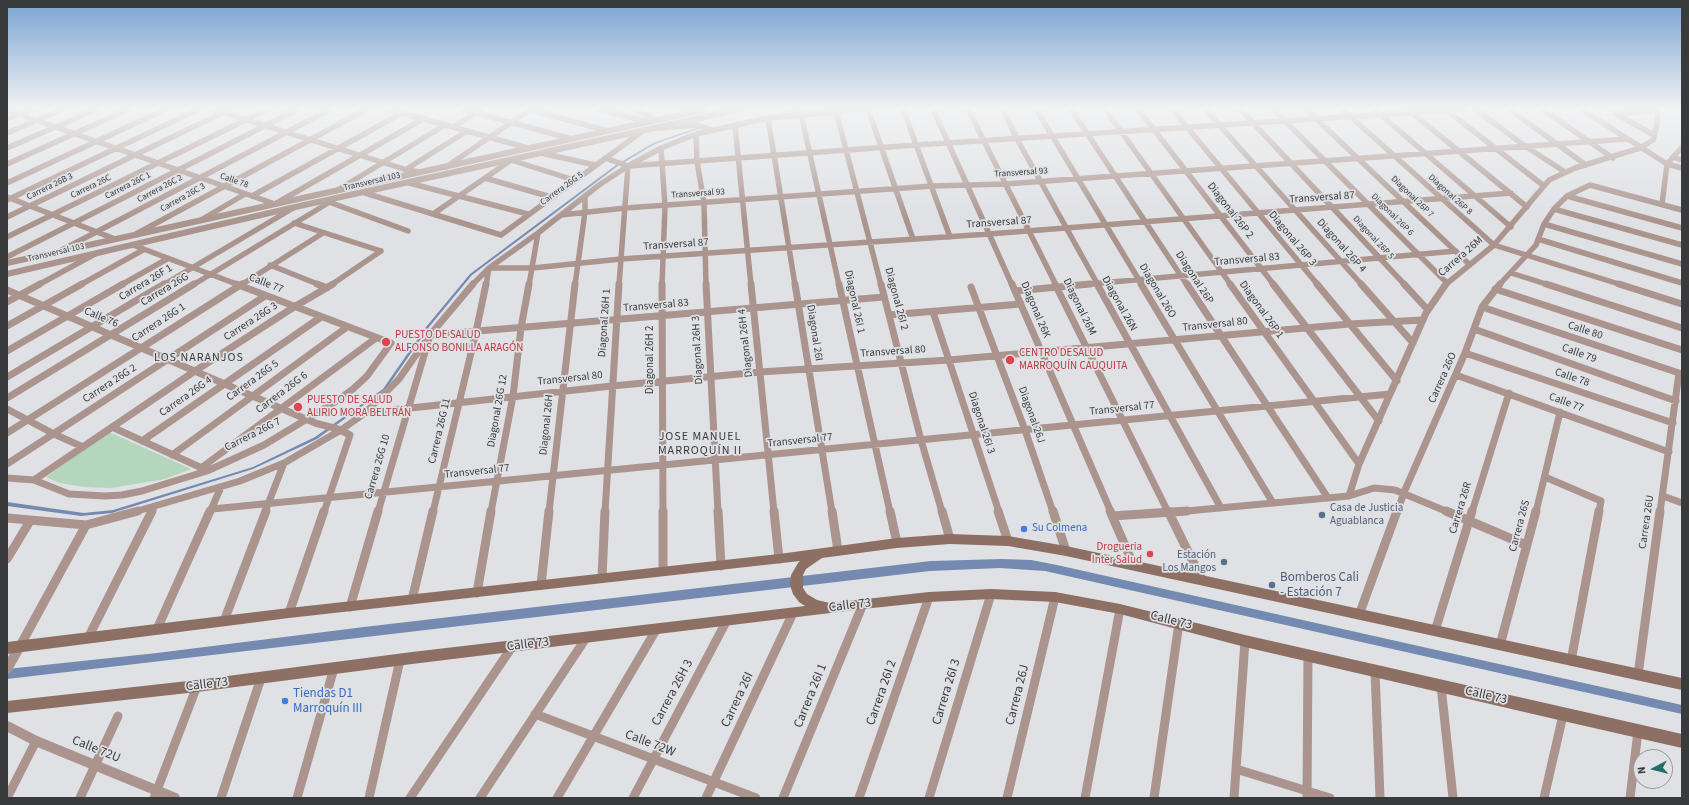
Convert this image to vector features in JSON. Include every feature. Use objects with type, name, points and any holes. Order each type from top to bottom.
[{"type":"main road","points":[[14,650],[88,638],[289,613],[663,571],[722,566],[896,543],[950,538],[1008,541],[1133,564],[1360,615],[1682,684]]},
{"type":"main road","points":[[823,553],[809,560],[802,566],[797,575],[797,590],[803,598],[815,605],[835,608]]},
{"type":"main road","name":"Calle 73","points":[[7,707],[197,686],[863,604],[929,597],[991,594],[1055,597],[1120,609],[1245,641],[1563,715],[1682,741]]},
{"type":"street","points":[[7,164],[46,147]]},
{"type":"street","points":[[7,183],[84,147]]},
{"type":"street","name":"Calle 78","points":[[111,147],[275,204]]},
{"type":"street","points":[[8,198],[118,147]]},
{"type":"street","name":"Carrera 26B 3","points":[[7,217],[151,147]]},
{"type":"street","name":"Carrera 26C","points":[[7,237],[190,147]]},
{"type":"street","name":"Carrera 26C 1","points":[[7,257],[224,147]]},
{"type":"street","name":"Carrera 26C 2","points":[[60,251],[258,147]]},
{"type":"street","name":"Carrera 26C 3","points":[[134,235],[298,147]]},
{"type":"street","points":[[332,147],[382,162],[405,172],[444,147]]},
{"type":"street","points":[[252,196],[340,147]]},
{"type":"street","points":[[275,204],[374,147]]},
{"type":"street","points":[[336,191],[408,147]]},
{"type":"street","points":[[446,167],[475,147]]},
{"type":"street","points":[[523,147],[528,148]]},
{"type":"street","name":"Transversal 103","points":[[7,263],[336,191],[405,172],[420,172],[446,167],[535,147]]},
{"type":"street","name":"Transversal 103","points":[[7,274],[295,207],[331,201],[570,147]]},
{"type":"street","name":"Carrera 26G 5","points":[[433,214],[501,235],[621,147]]},
{"type":"street","points":[[7,518],[86,525],[221,487],[284,463],[365,413],[400,379],[430,335],[489,268],[538,233],[626,165],[665,147]]},
{"type":"street","name":"Diagonal 26H 3","points":[[696,147],[697,161],[704,203],[710,377],[722,566]]},
{"type":"street","name":"Diagonal 26H 4","points":[[737,147],[749,250],[779,559]]},
{"type":"street","name":"Diagonal 26I","points":[[773,147],[838,551]]},
{"type":"street","name":"Diagonal 26I 1","points":[[809,147],[896,543]]},
{"type":"street","name":"Diagonal 26I 2","points":[[845,147],[921,440],[950,538]]},
{"type":"street","points":[[881,147],[912,239]]},
{"type":"street","points":[[605,158],[626,165],[661,164],[889,147]]},
{"type":"street","points":[[917,147],[950,237]]},
{"type":"street","name":"Diagonal 26K","points":[[950,147],[1021,304],[1133,564]]},
{"type":"street","name":"Diagonal 26M","points":[[986,147],[1202,580]]},
{"type":"street","name":"Diagonal 26N","points":[[1021,147],[1221,508]]},
{"type":"street","name":"Diagonal 26O","points":[[1059,147],[1273,503]]},
{"type":"street","name":"Diagonal 26P","points":[[1094,147],[1328,498]]},
{"type":"street","name":"Diagonal 26P 1","points":[[1132,147],[1359,464]]},
{"type":"street","name":"Diagonal 26P 2","points":[[1167,147],[1379,421]]},
{"type":"street","name":"Diagonal 26P 3","points":[[1203,147],[1398,381]]},
{"type":"street","name":"Diagonal 26P 4","points":[[1239,147],[1413,343]]},
{"type":"street","name":"Diagonal 26P 5","points":[[1275,147],[1427,309]]},
{"type":"street","name":"Diagonal 26P 6","points":[[1311,147],[1447,284]]},
{"type":"street","name":"Diagonal 26P 7","points":[[1346,147],[1470,265]]},
{"type":"street","name":"Diagonal 26P 8","points":[[1384,147],[1494,245]]},
{"type":"street","points":[[1417,147],[1510,227]]},
{"type":"street","points":[[1454,147],[1527,207]]},
{"type":"street","name":"Transversal 93","points":[[561,215],[625,208],[932,186],[1005,184],[1517,147]]},
{"type":"street","points":[[1526,147],[1565,172]]},
{"type":"street","points":[[1561,147],[1586,165]]},
{"type":"street","points":[[1596,147],[1612,158]]},
{"type":"street","points":[[1638,147],[1667,164],[1682,168]]},
{"type":"street","name":"Carrera 26M","points":[[1350,496],[1359,464],[1390,394],[1398,381],[1427,309],[1447,284],[1494,245],[1549,180],[1565,172],[1642,149],[1645,147]]},
{"type":"street","points":[[1682,147],[1667,164],[1662,204],[1682,210]]},
{"type":"street","name":"Diagonal 26H 2","points":[[661,148],[665,206],[662,256],[663,571]]},
{"type":"street","points":[[1497,148],[1544,186]]},
{"type":"street","points":[[541,153],[595,165]]},
{"type":"street","points":[[1673,158],[1682,160]]},
{"type":"street","points":[[365,193],[433,214],[511,160],[574,180]]},
{"type":"street","name":"Diagonal 26H 1","points":[[602,578],[612,386],[625,208],[626,165]]},
{"type":"street","points":[[486,178],[551,197]]},
{"type":"street","points":[[409,183],[528,214]]},
{"type":"street","name":"Carrera 26O","points":[[1360,615],[1404,494],[1456,375],[1482,307],[1495,289],[1512,273],[1536,246],[1544,224],[1554,209],[1567,196],[1593,185],[1662,204]]},
{"type":"street","points":[[200,221],[245,194]]},
{"type":"street","name":"Transversal 87","points":[[489,268],[533,268],[621,259],[950,237],[1511,194]]},
{"type":"street","name":"Diagonal 26H","points":[[541,585],[569,324],[585,212],[584,196]]},
{"type":"street","points":[[1567,196],[1682,228]]},
{"type":"street","points":[[8,198],[120,241],[120,244],[112,250]]},
{"type":"street","points":[[331,201],[408,231]]},
{"type":"street","name":"Carrera 26G","points":[[7,398],[331,201]]},
{"type":"street","name":"Carrera 26F 1","points":[[7,377],[295,207]]},
{"type":"street","points":[[1554,209],[1682,245]]},
{"type":"street","points":[[294,223],[323,232]]},
{"type":"street","points":[[1544,224],[1682,264]]},
{"type":"street","name":"Carrera 26G 3","points":[[34,480],[195,371],[294,307],[327,288],[380,251],[323,232]]},
{"type":"street","name":"Carrera 26G 1","points":[[7,433],[323,232]]},
{"type":"street","name":"Diagonal 26G 12","points":[[477,593],[496,481],[514,396],[521,328],[533,268],[538,233]]},
{"type":"street","points":[[133,245],[130,244],[129,240],[134,235]]},
{"type":"street","points":[[1538,239],[1682,283]]},
{"type":"street","name":"Calle 77","points":[[133,245],[391,344]]},
{"type":"street","points":[[1494,245],[1682,304]]},
{"type":"street","points":[[7,326],[143,250]]},
{"type":"street","name":"Transversal 83","points":[[1015,291],[1456,252]]},
{"type":"street","points":[[7,302],[96,254]]},
{"type":"street","points":[[7,351],[167,259]]},
{"type":"street","points":[[270,265],[327,288]]},
{"type":"street","name":"Carrera 26G 11","points":[[412,600],[476,332],[489,268]]},
{"type":"street","points":[[1512,273],[1682,328]]},
{"type":"street","name":"Diagonal 26J","points":[[971,287],[1025,430],[1066,551]]},
{"type":"street","points":[[1495,289],[1682,350]]},
{"type":"street","name":"Calle 76","points":[[7,290],[281,409],[315,423],[339,430]]},
{"type":"street","name":"Carrera 26G 2","points":[[7,464],[265,296]]},
{"type":"street","name":"Transversal 83","points":[[430,335],[884,297]]},
{"type":"street","points":[[889,315],[1021,304]]},
{"type":"street","name":"Calle 80","points":[[1482,307],[1680,373]]},
{"type":"street","name":"Diagonal 26I 3","points":[[933,312],[1008,541]]},
{"type":"street","name":"Carrera 26G 4","points":[[142,441],[321,317]]},
{"type":"street","name":"Transversal 80","points":[[365,413],[562,391],[760,372],[949,360],[1264,331],[1422,320]]},
{"type":"street","name":"Carrera 26G 5","points":[[172,455],[347,327]]},
{"type":"street","name":"Calle 79","points":[[1474,329],[1676,401]]},
{"type":"street","name":"Carrera 26G 10","points":[[350,607],[430,335]]},
{"type":"street","name":"Carrera 26G 6","points":[[204,469],[376,338]]},
{"type":"street","name":"Carrera 26G 7","points":[[7,478],[34,480],[69,494],[122,495],[142,491],[204,469],[264,445],[353,389],[367,376],[391,344]]},
{"type":"street","name":"Calle 78","points":[[1465,353],[1672,423]]},
{"type":"street","name":"Carrera 26U","points":[[1638,675],[1680,373]]},
{"type":"street","name":"Calle 77","points":[[1456,375],[1669,452]]},
{"type":"street","name":"Carrera 26R","points":[[1435,631],[1509,393]]},
{"type":"street","name":"Transversal 77","points":[[212,509],[1390,394]]},
{"type":"street","points":[[7,409],[54,434],[83,447]]},
{"type":"street","name":"Carrera 26S","points":[[1500,645],[1545,477],[1560,412]]},
{"type":"street","points":[[112,427],[204,469]]},
{"type":"street","points":[[289,613],[350,435],[339,430]]},
{"type":"street","points":[[224,621],[284,463]]},
{"type":"street","points":[[1545,477],[1601,501],[1571,660]]},
{"type":"street","points":[[157,629],[221,487]]},
{"type":"street","points":[[1112,516],[1169,513],[1350,496],[1374,488],[1395,490],[1526,546]]},
{"type":"street","points":[[1663,496],[1682,503]]},
{"type":"street","points":[[88,638],[154,507]]},
{"type":"street","points":[[7,559],[30,521]]},
{"type":"street","points":[[7,669],[14,650],[86,525]]},
{"type":"street","name":"Carrera 26I 3","points":[[928,798],[991,594]]},
{"type":"street","name":"Carrera 26I 2","points":[[859,798],[929,597]]},
{"type":"street","name":"Carrera 26J","points":[[1007,798],[1055,597]]},
{"type":"street","name":"Carrera 26I 1","points":[[784,798],[863,604]]},
{"type":"street","points":[[1085,798],[1120,609]]},
{"type":"street","name":"Carrera 26I","points":[[706,798],[793,613]]},
{"type":"street","name":"Carrera 26H 3","points":[[632,798],[654,760],[726,622]]},
{"type":"street","points":[[1154,798],[1179,623]]},
{"type":"street","points":[[556,798],[656,630]]},
{"type":"street","points":[[480,798],[586,638]]},
{"type":"street","points":[[1234,798],[1245,641]]},
{"type":"street","points":[[410,798],[512,647]]},
{"type":"street","points":[[1307,795],[1308,655]]},
{"type":"street","points":[[369,798],[400,660]]},
{"type":"street","points":[[297,798],[334,668]]},
{"type":"street","points":[[1375,671],[1380,798]]},
{"type":"street","points":[[221,798],[261,678]]},
{"type":"street","points":[[155,794],[197,686]]},
{"type":"street","points":[[1441,686],[1453,798]]},
{"type":"street","name":"Calle 72W","points":[[535,714],[756,798]]},
{"type":"street","points":[[1544,798],[1563,715]]},
{"type":"street","points":[[80,798],[118,716]]},
{"type":"street","name":"Calle 72U","points":[[7,726],[36,741],[95,765],[155,794],[175,798]]},
{"type":"street","points":[[1630,798],[1638,731]]},
{"type":"street","points":[[7,798],[36,741]]},
{"type":"street","points":[[1236,769],[1307,795],[1330,798]]},
{"type":"green space","points":[[109,432],[191,469],[165,479],[111,488],[84,487],[59,483],[46,477]]},
{"type":"water","points":[[647,147],[651,147],[618,166],[472,275],[429,327],[386,389],[317,439],[253,469],[112,513],[81,516],[7,506],[7,502],[84,513],[113,510],[253,467],[315,437],[383,389],[426,327],[470,274],[616,165]]},
{"type":"water","points":[[1002,559],[1031,560],[1057,565],[1682,705],[1682,714],[1045,571],[1000,568],[930,571],[7,679],[7,669],[157,653],[364,627],[931,561]]},
{"type":"place","name":"PUESTO DE SALUD ALFONSO BONILLA ARAGÓN","points":[[386,342]]},
{"type":"place","name":"CENTRO DESALUD MARROQUÍN CAUQUITA","points":[[1010,360]]},
{"type":"place","name":"PUESTO DE SALUD ALIRIO MORA BELTRÁN","points":[[298,407]]},
{"type":"place","name":"Casa de Justicia Aguablanca","points":[[1322,515]]},
{"type":"place","name":"Su Colmena","points":[[1024,529]]},
{"type":"place","name":"Drogueria Inter Salud","points":[[1150,554]]},
{"type":"place","name":"Estación Los Mangos","points":[[1224,562]]},
{"type":"place","name":"Bomberos Cali - Estación 7","points":[[1272,585]]},
{"type":"place","name":"Tiendas D1 Marroquín III","points":[[285,701]]},
{"type":"district","name":"LOS NARANJOS","points":[[199,358]]},
{"type":"district","name":"JOSE MANUEL MARROQUÍN II","points":[[700,444]]}]
